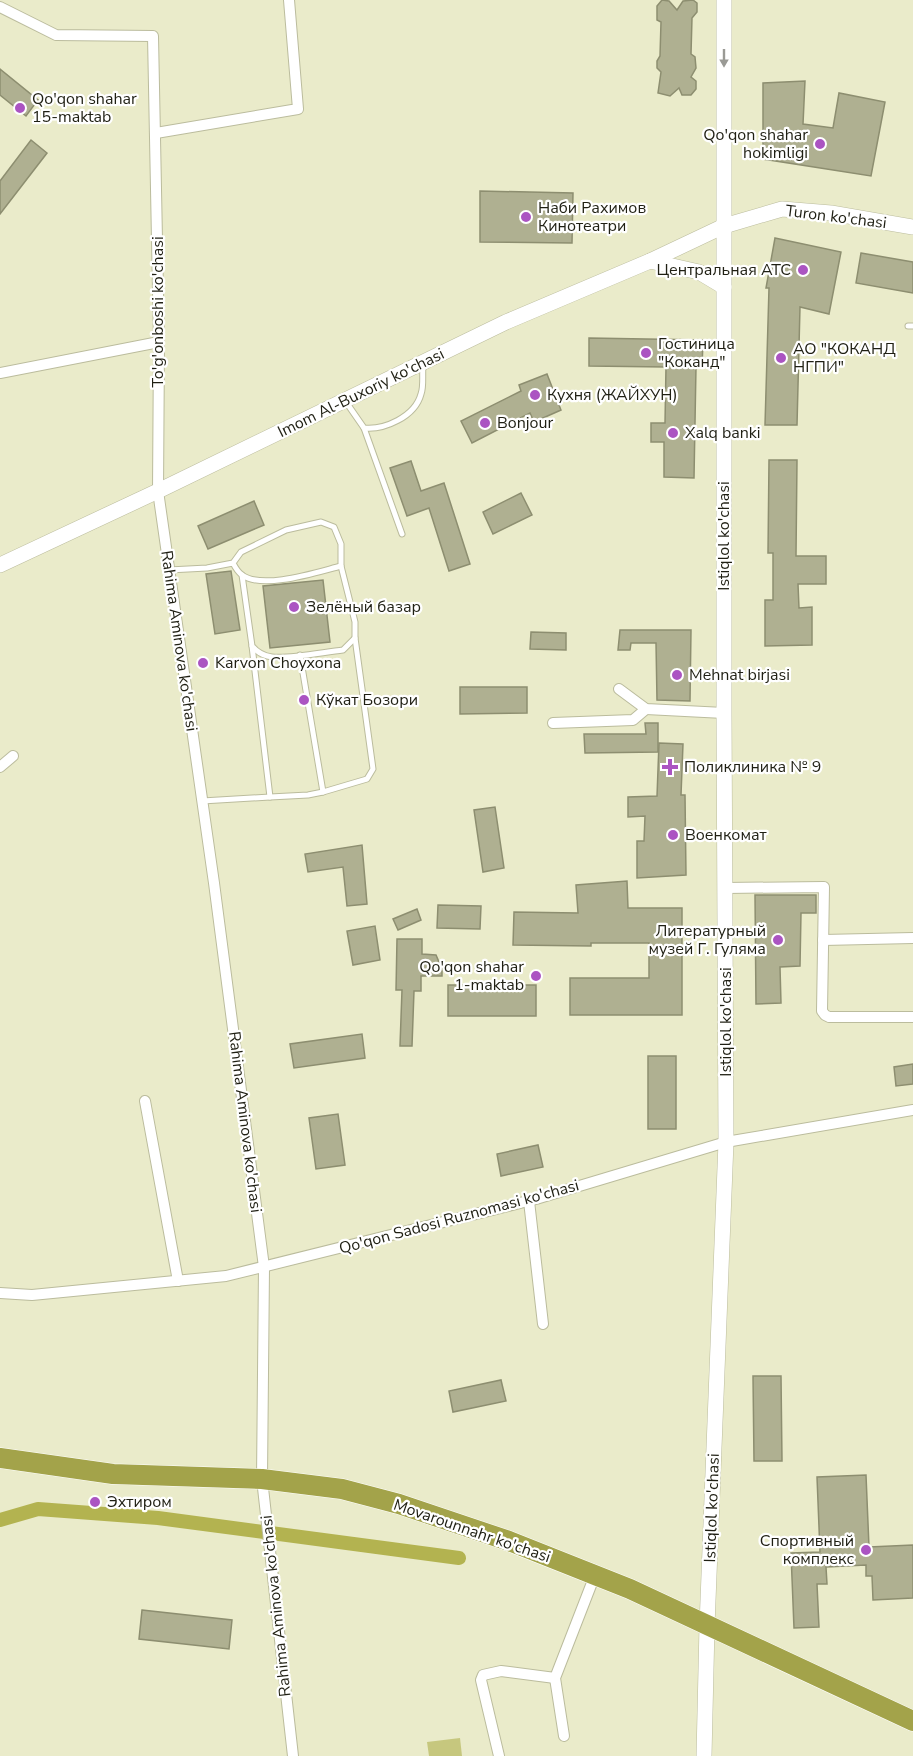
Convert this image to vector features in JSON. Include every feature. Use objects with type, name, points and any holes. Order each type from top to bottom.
[{"type":"highway","name":"Movarounnahr ko'chasi","points":[[0,1458],[112,1474],[262,1479],[342,1489],[399,1504],[508,1541],[630,1589],[913,1721]]},
{"type":"main road","name":"Istiqlol ko'chasi","points":[[704,1756],[726,1142],[724,0]]},
{"type":"main road","name":"Turon ko'chasi","points":[[724,226],[782,209],[831,213],[913,227]]},
{"type":"main road","name":"Imom Al-Buxoriy ko'chasi","points":[[0,565],[506,322],[650,261],[724,226]]},
{"type":"main road","points":[[650,261],[699,272],[724,287]]},
{"type":"street","points":[[156,133],[298,109],[289,0]]},
{"type":"street","name":"To'g'onboshi ko'chasi","points":[[0,7],[56,35],[153,36],[159,342],[158,491]]},
{"type":"street","points":[[0,373],[159,342]]},
{"type":"street","name":"Rahima Aminova ko'chasi","points":[[158,491],[264,1267],[262,1479],[293,1756]]},
{"type":"street","points":[[619,689],[646,709],[724,713]]},
{"type":"street","points":[[553,723],[633,720],[646,709]]},
{"type":"street","points":[[0,767],[14,756]]},
{"type":"street","points":[[725,888],[824,887],[822,1011],[829,1017],[913,1017]]},
{"type":"street","points":[[823,940],[913,938]]},
{"type":"street","points":[[145,1101],[178,1281]]},
{"type":"street","name":"Qo'qon Sadosi Ruznomasi ko'chasi","points":[[0,1293],[32,1295],[226,1276],[529,1201],[726,1142],[913,1110]]},
{"type":"street","points":[[529,1201],[543,1324]]},
{"type":"street","points":[[564,1736],[555,1678],[595,1575]]},
{"type":"street","points":[[499,1756],[481,1680],[483,1675],[501,1671],[555,1678]]},
{"type":"lane","points":[[364,428],[377,429],[386,426],[412,409],[421,395],[423,362]]},
{"type":"lane","points":[[345,400],[364,428],[402,534]]},
{"type":"lane","points":[[169,570],[207,568],[233,563],[241,552],[286,530],[321,522],[334,527],[341,544],[340,566],[355,622],[355,638],[373,769],[367,779],[308,795],[202,801]]},
{"type":"lane","points":[[233,563],[242,575],[270,797]]},
{"type":"lane","points":[[242,575],[260,581],[300,576],[340,566]]},
{"type":"lane","points":[[252,646],[258,653],[272,657],[300,655],[343,650],[355,638]]},
{"type":"lane","points":[[300,655],[324,792]]},
{"type":"green space","points":[[460,1738],[462,1756],[429,1756],[427,1742]]},
{"type":"building","points":[[662,0],[669,1],[677,10],[683,1],[693,0],[697,3],[697,12],[692,18],[691,54],[695,57],[696,68],[691,77],[696,81],[696,89],[691,95],[682,95],[679,88],[670,96],[658,93],[661,72],[657,68],[657,61],[660,56],[661,22],[657,20],[657,6]]},
{"type":"building","points":[[0,69],[38,100],[26,116],[0,95]]},
{"type":"building","name":"Qo'qon shahar hokimligi","points":[[805,81],[803,124],[833,128],[839,93],[885,102],[871,176],[763,159],[763,83]]},
{"type":"building","points":[[31,140],[47,153],[0,214],[0,181]]},
{"type":"building","name":"Наби Рахимов Кинотеатри","points":[[480,191],[573,193],[572,243],[480,242]]},
{"type":"building","points":[[775,238],[841,252],[829,314],[800,307],[797,425],[765,425],[769,288],[766,288]]},
{"type":"building","points":[[861,253],[913,262],[913,293],[856,283]]},
{"type":"building","points":[[589,338],[703,340],[702,368],[696,367],[694,478],[664,477],[664,442],[651,442],[651,423],[665,423],[666,367],[589,366]]},
{"type":"building","points":[[547,374],[561,410],[534,422],[530,413],[472,443],[461,421],[521,391],[519,385]]},
{"type":"building","points":[[769,460],[797,460],[796,556],[826,556],[826,584],[798,584],[799,608],[812,607],[812,645],[765,646],[765,600],[773,600],[773,553],[768,553]]},
{"type":"building","points":[[411,461],[421,491],[444,483],[470,564],[449,571],[429,508],[407,516],[390,468]]},
{"type":"building","points":[[521,493],[532,515],[493,534],[483,512]]},
{"type":"building","points":[[254,501],[264,525],[208,549],[198,526]]},
{"type":"building","points":[[231,571],[240,630],[215,634],[206,574]]},
{"type":"building","points":[[323,580],[330,642],[270,648],[263,586]]},
{"type":"building","name":"Mehnat birjasi","points":[[620,630],[691,630],[690,701],[657,700],[656,643],[631,643],[630,650],[618,650]]},
{"type":"building","points":[[531,632],[566,633],[566,650],[530,649]]},
{"type":"building","points":[[460,687],[527,687],[527,713],[460,714]]},
{"type":"building","points":[[645,723],[658,723],[658,752],[585,753],[584,734],[646,734]]},
{"type":"building","name":"Военкомат","points":[[659,743],[683,744],[681,795],[685,795],[686,875],[637,878],[637,841],[644,841],[645,816],[628,817],[628,797],[657,796]]},
{"type":"building","points":[[495,807],[504,868],[483,872],[474,810]]},
{"type":"building","points":[[362,845],[367,904],[347,906],[343,867],[308,872],[305,854]]},
{"type":"building","points":[[627,881],[628,908],[682,908],[682,1015],[570,1015],[570,978],[649,978],[649,943],[591,943],[591,946],[513,945],[514,912],[578,913],[576,885]]},
{"type":"building","name":"Литературный музей Г. Гуляма","points":[[755,895],[816,895],[816,913],[801,913],[800,966],[780,967],[781,1003],[756,1004]]},
{"type":"building","points":[[438,905],[481,906],[480,929],[437,928]]},
{"type":"building","points":[[417,909],[421,920],[398,930],[393,919]]},
{"type":"building","points":[[375,926],[380,960],[353,965],[347,931]]},
{"type":"building","points":[[397,939],[422,939],[422,954],[436,955],[442,969],[442,976],[421,976],[421,991],[414,991],[412,1046],[400,1046],[402,990],[396,990]]},
{"type":"building","points":[[448,985],[536,985],[536,1016],[448,1016]]},
{"type":"building","points":[[362,1034],[365,1058],[294,1068],[290,1044]]},
{"type":"building","points":[[648,1056],[676,1056],[676,1129],[648,1129]]},
{"type":"building","points":[[913,1064],[913,1084],[896,1086],[894,1067]]},
{"type":"building","points":[[338,1114],[345,1165],[316,1169],[309,1118]]},
{"type":"building","points":[[538,1145],[543,1167],[501,1176],[497,1154]]},
{"type":"building","points":[[753,1376],[781,1376],[782,1461],[754,1461]]},
{"type":"building","points":[[501,1380],[506,1401],[453,1412],[449,1391]]},
{"type":"building","name":"Спортивный комплекс","points":[[866,1475],[869,1547],[913,1545],[913,1598],[873,1600],[872,1576],[866,1576],[866,1565],[826,1567],[827,1584],[817,1584],[819,1627],[794,1628],[791,1553],[820,1552],[817,1477]]},
{"type":"building","points":[[142,1610],[232,1620],[229,1649],[139,1639]]},
{"type":"waterway","points":[[0,1520],[38,1509],[158,1518],[459,1558]]},
{"type":"place","name":"Qo'qon shahar 15-maktab","points":[[20,108]]},
{"type":"place","name":"Qo'qon shahar hokimligi","points":[[820,144]]},
{"type":"place","name":"Наби Рахимов Кинотеатри","points":[[526,217]]},
{"type":"place","name":"Центральная АТС","points":[[803,270]]},
{"type":"place","name":"Гостиница \"Коканд\"","points":[[646,353]]},
{"type":"place","name":"АО \"КОКАНД НГПИ\"","points":[[781,358]]},
{"type":"place","name":"Кухня (ЖАЙХУН)","points":[[535,395]]},
{"type":"place","name":"Bonjour","points":[[485,423]]},
{"type":"place","name":"Xalq banki","points":[[673,433]]},
{"type":"place","name":"Зелёный базар","points":[[294,607]]},
{"type":"place","name":"Karvon Choyxona","points":[[203,663]]},
{"type":"place","name":"Mehnat birjasi","points":[[677,675]]},
{"type":"place","name":"Кўкат Бозори","points":[[304,700]]},
{"type":"place","name":"Поликлиника № 9","points":[[670,767]]},
{"type":"place","name":"Военкомат","points":[[673,835]]},
{"type":"place","name":"Литературный музей Г. Гуляма","points":[[778,940]]},
{"type":"place","name":"Qo'qon shahar 1-maktab","points":[[536,976]]},
{"type":"place","name":"Эхтиром","points":[[95,1502]]},
{"type":"place","name":"Спортивный комплекс","points":[[866,1550]]}]
